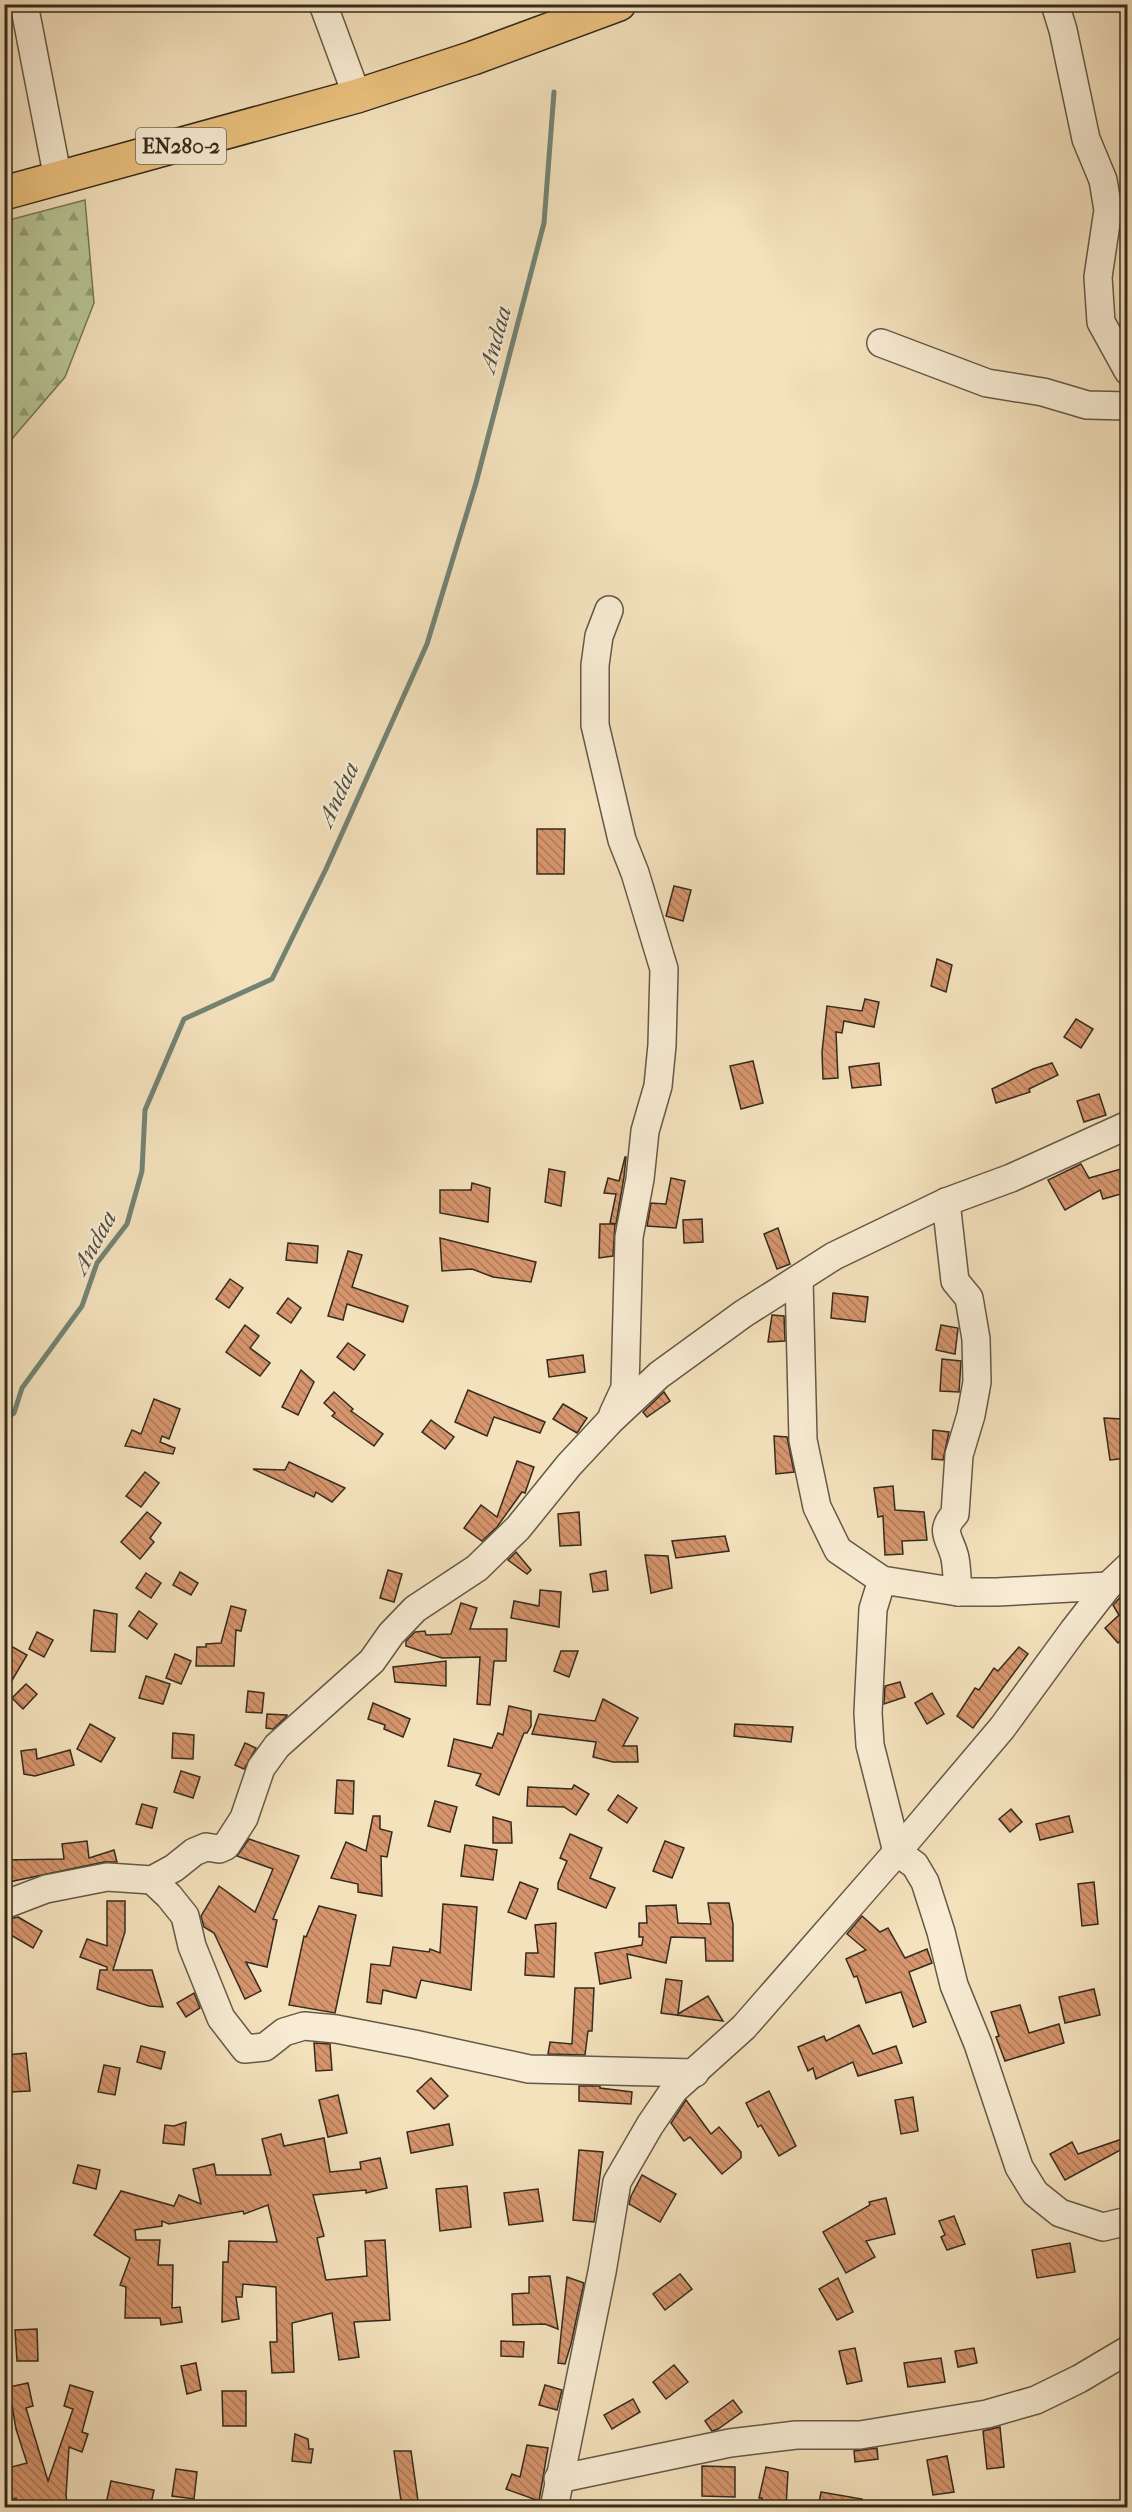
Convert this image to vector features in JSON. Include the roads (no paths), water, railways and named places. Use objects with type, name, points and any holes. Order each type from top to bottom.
[{"type":"main road","name":"EN280-2","points":[[4,194],[357,96],[473,58],[619,4]]},
{"type":"street","points":[[24,4],[58,178]]},
{"type":"street","points":[[323,4],[357,96]]},
{"type":"street","points":[[1055,4],[1066,41],[1086,139],[1103,180],[1108,210],[1098,277],[1101,322],[1128,371]]},
{"type":"street","points":[[881,343],[987,382],[1087,405],[1128,406]]},
{"type":"street","points":[[609,610],[599,636],[595,665],[595,725],[622,840],[635,873],[664,969],[662,1045],[658,1086],[645,1131],[640,1179],[629,1238],[624,1388],[610,1421]]},
{"type":"street","points":[[4,1905],[46,1889],[107,1877],[152,1880],[174,1868],[194,1852],[206,1847],[219,1849],[226,1846],[244,1818],[261,1768],[277,1746],[372,1660],[391,1634],[415,1609],[477,1568],[518,1528],[569,1465],[610,1421],[659,1375],[743,1314],[834,1256],[946,1202],[1011,1178],[1128,1125]]},
{"type":"street","points":[[946,1202],[955,1281],[969,1298],[976,1339],[977,1382],[971,1415],[959,1455],[955,1514],[948,1521],[946,1530],[955,1557],[958,1592]]},
{"type":"street","points":[[799,1279],[803,1440],[817,1507],[838,1550],[882,1580],[958,1592],[1108,1586]]},
{"type":"street","points":[[554,2508],[558,2479],[602,2272],[617,2182],[650,2125],[674,2090],[744,2027],[897,1852],[1002,1728],[1108,1586],[1128,1567]]},
{"type":"street","points":[[882,1580],[873,1609],[868,1713],[870,1745],[897,1852],[915,1866],[925,1882],[941,1932],[954,1985],[978,2044],[1019,2167],[1035,2193],[1060,2213],[1103,2227],[1128,2221]]},
{"type":"street","points":[[152,1880],[185,1916],[192,1946],[221,2019],[245,2049],[265,2047],[284,2032],[304,2026],[336,2029],[529,2069],[695,2073]]},
{"type":"street","points":[[558,2479],[730,2443],[796,2435],[860,2435],[987,2414],[1036,2400],[1128,2350]]},
{"type":"waterway","name":"Andaa","points":[[4,1419],[14,1413],[22,1388],[82,1306],[97,1263],[127,1224],[142,1171],[145,1110],[184,1019],[272,979],[326,869],[427,644],[476,483],[544,223],[554,92]]}]
